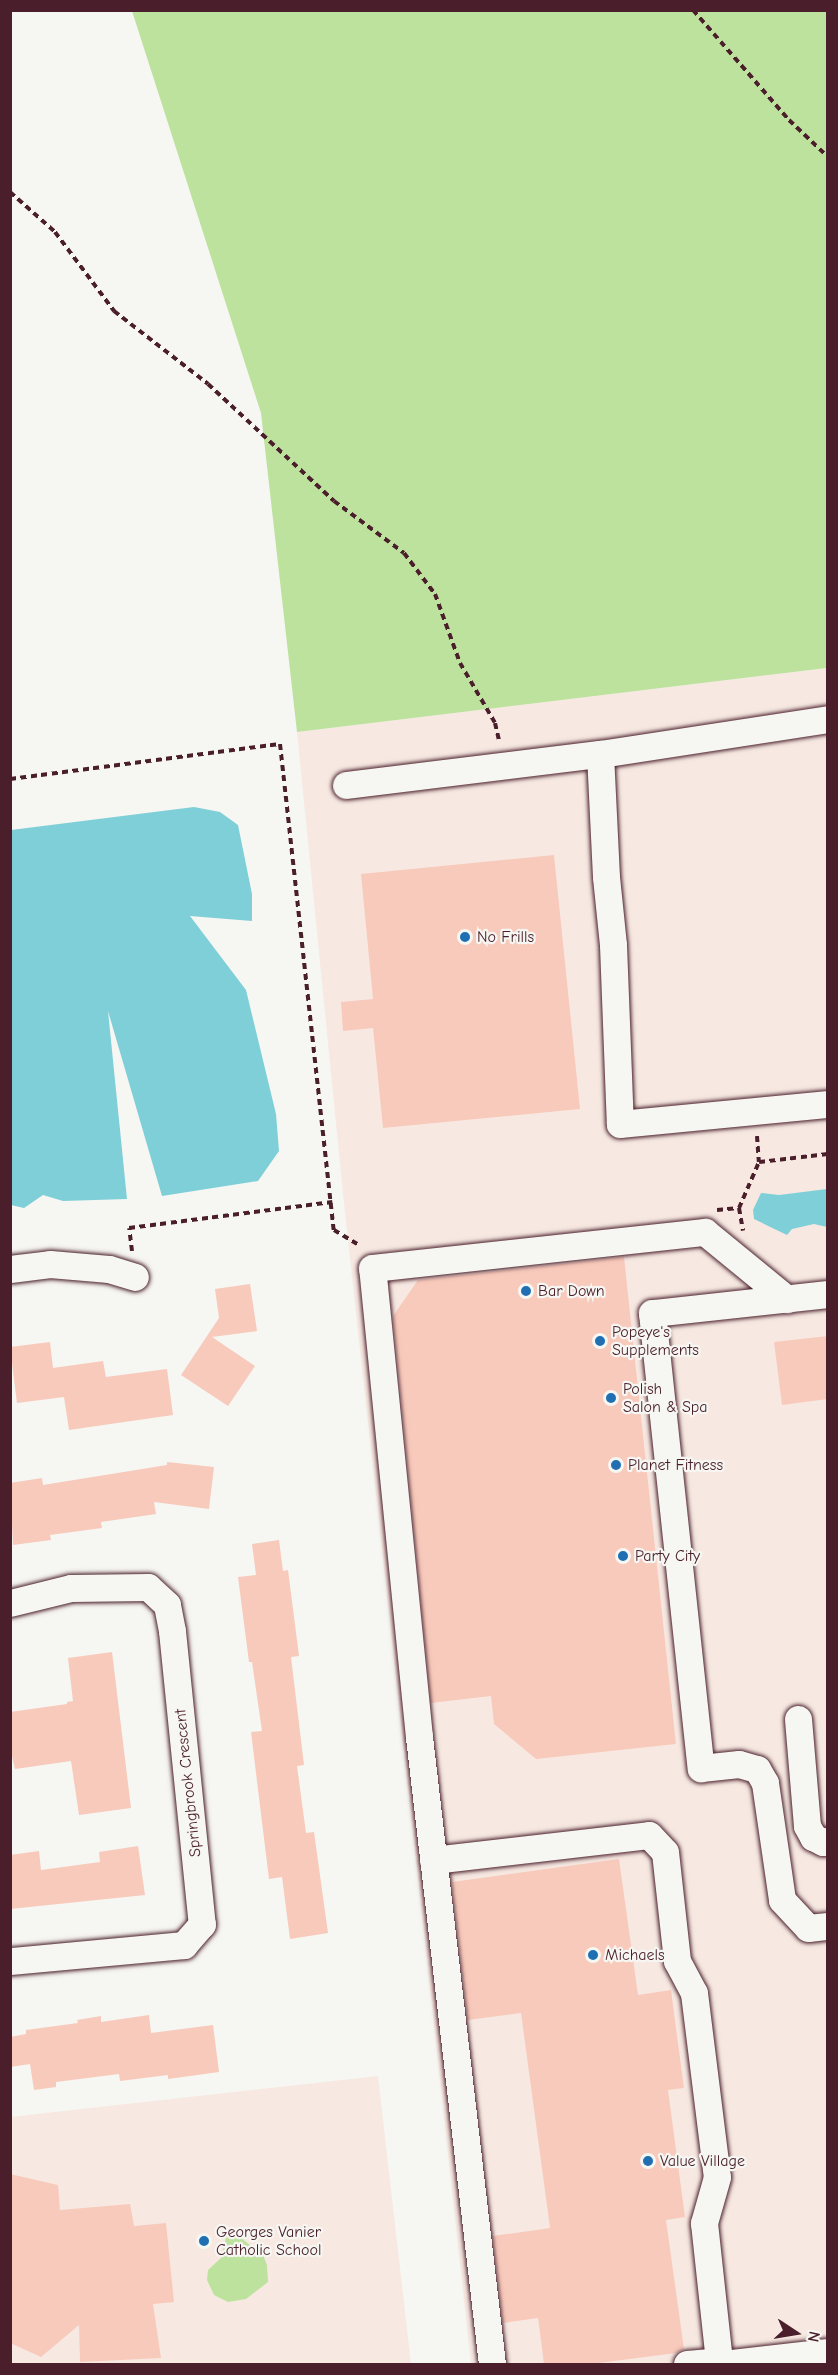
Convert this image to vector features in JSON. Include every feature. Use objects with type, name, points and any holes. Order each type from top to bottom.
[{"type":"street","points":[[346,785],[600,754],[828,719]]},
{"type":"street","points":[[600,754],[606,877],[614,945],[620,1124],[828,1104]]},
{"type":"street","points":[[492,2364],[433,1860],[372,1268],[705,1232],[787,1299]]},
{"type":"street","points":[[10,1269],[50,1264],[109,1269],[135,1277]]},
{"type":"street","points":[[828,1294],[652,1313],[701,1768],[739,1764],[757,1769],[765,1783],[782,1900],[808,1928],[828,1926]]},
{"type":"street","name":"Springbrook Crescent","points":[[10,1603],[71,1588],[148,1587],[167,1605],[172,1631],[202,1924],[184,1945],[10,1961]]},
{"type":"street","points":[[798,1719],[807,1826],[813,1837],[823,1842],[828,1840]]},
{"type":"street","points":[[433,1860],[649,1835],[665,1852],[677,1961],[694,1993],[717,2177],[704,2223],[719,2361]]},
{"type":"street","points":[[687,2364],[719,2361],[723,2364],[828,2352]]},
{"type":"path","points":[[693,10],[789,120],[828,157]]},
{"type":"path","points":[[10,192],[55,232],[114,311],[208,384],[334,501],[404,553],[435,594],[460,663],[495,723],[506,765]]},
{"type":"path","points":[[10,779],[280,744],[334,1230],[360,1246],[372,1244]]},
{"type":"path","points":[[716,1210],[740,1208],[759,1162],[828,1154]]},
{"type":"path","points":[[135,1277],[129,1228],[332,1202]]},
{"type":"shaded area","points":[[827,668],[827,2364],[471,2364],[343,1194],[297,732]]},
{"type":"shaded area","name":"Georges Vanier Catholic School","points":[[378,2076],[411,2364],[11,2364],[10,2117]]},
{"type":"green space","points":[[132,11],[827,11],[827,668],[297,732],[261,413]]},
{"type":"green space","points":[[227,2233],[237,2235],[263,2255],[267,2265],[268,2282],[246,2299],[228,2302],[214,2295],[207,2280],[208,2270],[221,2258]]},
{"type":"water","points":[[194,807],[220,812],[238,825],[252,894],[252,921],[190,916],[246,990],[276,1114],[279,1151],[258,1181],[162,1196],[108,1011],[127,1199],[63,1201],[43,1195],[24,1208],[11,1205],[11,830]]},
{"type":"water","points":[[827,1189],[827,1227],[814,1224],[792,1229],[787,1235],[754,1219],[753,1210],[761,1193],[779,1195]]},
{"type":"building","name":"No Frills","points":[[554,855],[580,1109],[383,1128],[373,1028],[343,1031],[341,1002],[373,999],[361,874]]},
{"type":"building","points":[[624,1257],[676,1744],[536,1759],[494,1724],[491,1696],[431,1703],[393,1316],[418,1280]]},
{"type":"building","points":[[250,1284],[257,1331],[212,1337],[255,1366],[228,1406],[181,1375],[219,1318],[215,1289]]},
{"type":"building","points":[[828,1336],[828,1399],[782,1405],[774,1342]]},
{"type":"building","points":[[50,1342],[53,1368],[103,1361],[106,1377],[167,1369],[173,1415],[69,1430],[64,1397],[17,1403],[10,1347]]},
{"type":"building","points":[[167,1462],[214,1467],[209,1509],[154,1502],[156,1514],[101,1522],[102,1528],[50,1535],[51,1540],[13,1545],[10,1483],[42,1478],[43,1485],[167,1465]]},
{"type":"building","points":[[279,1540],[283,1571],[288,1570],[299,1656],[291,1657],[304,1765],[297,1766],[306,1833],[314,1832],[328,1933],[290,1939],[282,1877],[269,1879],[251,1732],[262,1731],[252,1662],[249,1662],[238,1577],[256,1575],[252,1544]]},
{"type":"building","points":[[112,1652],[131,1808],[79,1815],[71,1761],[15,1769],[10,1748],[10,1712],[67,1704],[73,1701],[68,1658]]},
{"type":"building","points":[[138,1846],[145,1895],[10,1909],[10,1855],[39,1851],[41,1870],[100,1862],[99,1852]]},
{"type":"building","points":[[619,1859],[638,1995],[671,1990],[684,2088],[668,2090],[685,2217],[666,2220],[684,2349],[676,2353],[591,2364],[544,2364],[538,2318],[503,2323],[493,2236],[550,2228],[521,2013],[468,2020],[452,1882]]},
{"type":"building","points":[[149,2015],[151,2033],[213,2025],[219,2072],[168,2079],[168,2075],[120,2081],[119,2074],[56,2082],[56,2087],[34,2090],[30,2064],[10,2067],[10,2037],[26,2034],[26,2030],[78,2023],[77,2020],[101,2016],[101,2022]]},
{"type":"building","points":[[10,2174],[58,2185],[60,2210],[130,2204],[134,2226],[166,2223],[174,2302],[153,2304],[161,2358],[80,2362],[79,2325],[41,2357],[10,2343]]},
{"type":"place","name":"No Frills","points":[[465,937]]},
{"type":"place","name":"Bar Down","points":[[526,1291]]},
{"type":"place","name":"Popeye's Supplements","points":[[600,1341]]},
{"type":"place","name":"Polish Salon & Spa","points":[[611,1398]]},
{"type":"place","name":"Planet Fitness","points":[[616,1465]]},
{"type":"place","name":"Party City","points":[[623,1556]]},
{"type":"place","name":"Michaels","points":[[593,1955]]},
{"type":"place","name":"Value Village","points":[[648,2161]]},
{"type":"place","name":"Georges Vanier Catholic School","points":[[204,2241]]}]
